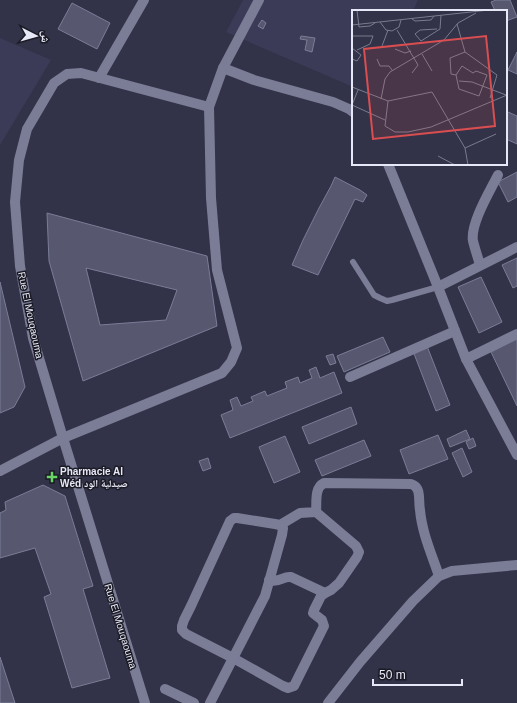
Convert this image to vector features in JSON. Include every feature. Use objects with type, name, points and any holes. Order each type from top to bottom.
[{"type":"street","points":[[99,78],[144,0]]},
{"type":"street","points":[[0,471],[63,438],[222,373],[231,362],[237,348],[217,270],[211,198],[209,107],[223,68],[258,0]]},
{"type":"street","points":[[223,68],[254,80],[333,102],[352,111]]},
{"type":"street","name":"Rue El Mouqaouma","points":[[145,703],[63,438],[34,338],[20,266],[15,202],[18,167],[28,129],[54,83],[67,74],[81,73],[209,107]]},
{"type":"street","points":[[388,165],[466,359],[517,455]]},
{"type":"street","points":[[480,265],[473,241],[473,233],[476,221],[498,175]]},
{"type":"street","points":[[438,287],[517,247]]},
{"type":"street","points":[[350,377],[455,330]]},
{"type":"street","points":[[466,359],[517,334]]},
{"type":"street","points":[[316,512],[317,493],[319,487],[324,482],[415,485],[418,489],[420,511],[424,529],[439,576]]},
{"type":"street","points":[[316,512],[356,546],[359,552],[339,583],[321,596],[313,613],[322,620],[324,626],[294,686],[288,688],[186,634],[182,630],[182,626],[230,520],[237,518],[280,525],[300,513],[316,512]]},
{"type":"street","points":[[210,703],[265,596],[282,535],[283,528],[280,525]]},
{"type":"street","points":[[328,703],[360,662],[413,601],[439,576],[452,571],[517,565]]},
{"type":"street","points":[[269,580],[274,581],[280,580],[286,576],[291,577],[325,593]]},
{"type":"street","points":[[165,689],[194,703]]},
{"type":"lane","points":[[353,262],[374,295],[387,301],[438,287]]},
{"type":"shaded area","points":[[243,0],[418,0],[413,10],[352,10],[352,87],[226,32]]},
{"type":"shaded area","points":[[0,38],[51,60],[0,145]]},
{"type":"building","points":[[496,0],[510,0],[517,17],[507,21],[507,10],[495,10],[491,2]]},
{"type":"building","points":[[72,3],[110,23],[97,49],[58,29]]},
{"type":"building","points":[[262,20],[266,23],[263,29],[258,26]]},
{"type":"building","points":[[301,36],[315,38],[312,52],[305,50],[307,40],[300,39]]},
{"type":"building","points":[[517,52],[517,74],[508,70]]},
{"type":"building","points":[[508,112],[517,116],[517,144],[507,139]]},
{"type":"building","points":[[517,172],[517,197],[508,202],[498,182]]},
{"type":"building","points":[[335,177],[367,195],[363,202],[355,199],[318,275],[292,265]]},
{"type":"building","points":[[47,213],[207,256],[217,326],[83,381],[49,261]],"holes":[[[86,268],[177,290],[166,320],[100,325]]]},
{"type":"building","points":[[517,258],[517,286],[513,288],[502,265]]},
{"type":"building","points":[[481,277],[502,322],[479,333],[458,287]]},
{"type":"building","points":[[0,282],[25,387],[14,407],[0,413]]},
{"type":"building","points":[[383,337],[390,352],[344,372],[337,356]]},
{"type":"building","points":[[516,339],[517,341],[517,406],[491,352]]},
{"type":"building","points":[[427,346],[450,405],[436,411],[413,351]]},
{"type":"building","points":[[333,354],[336,363],[330,365],[326,356]]},
{"type":"building","points":[[316,367],[320,378],[334,372],[342,393],[230,438],[221,415],[233,410],[230,400],[237,397],[241,406],[253,401],[251,397],[265,391],[267,396],[287,388],[285,382],[298,377],[300,383],[312,378],[309,370]]},
{"type":"building","points":[[351,407],[357,424],[309,444],[302,427]]},
{"type":"building","points":[[466,430],[470,439],[450,447],[447,439]]},
{"type":"building","points":[[438,435],[448,459],[409,474],[400,450]]},
{"type":"building","points":[[285,436],[300,472],[274,483],[259,447]]},
{"type":"building","points":[[473,438],[476,446],[469,449],[466,442]]},
{"type":"building","points":[[364,440],[371,456],[322,476],[315,460]]},
{"type":"building","points":[[462,448],[472,472],[463,477],[452,453]]},
{"type":"building","points":[[208,458],[211,468],[203,471],[199,461]]},
{"type":"building","points":[[43,485],[65,496],[93,586],[83,589],[110,678],[72,688],[44,597],[51,594],[35,548],[0,558],[0,513],[6,510],[5,502]]},
{"type":"building","points":[[0,657],[15,703],[0,703]]},
{"type":"place","name":"Pharmacie Al Wéd صيدلية الود","points":[[52,477]]}]
